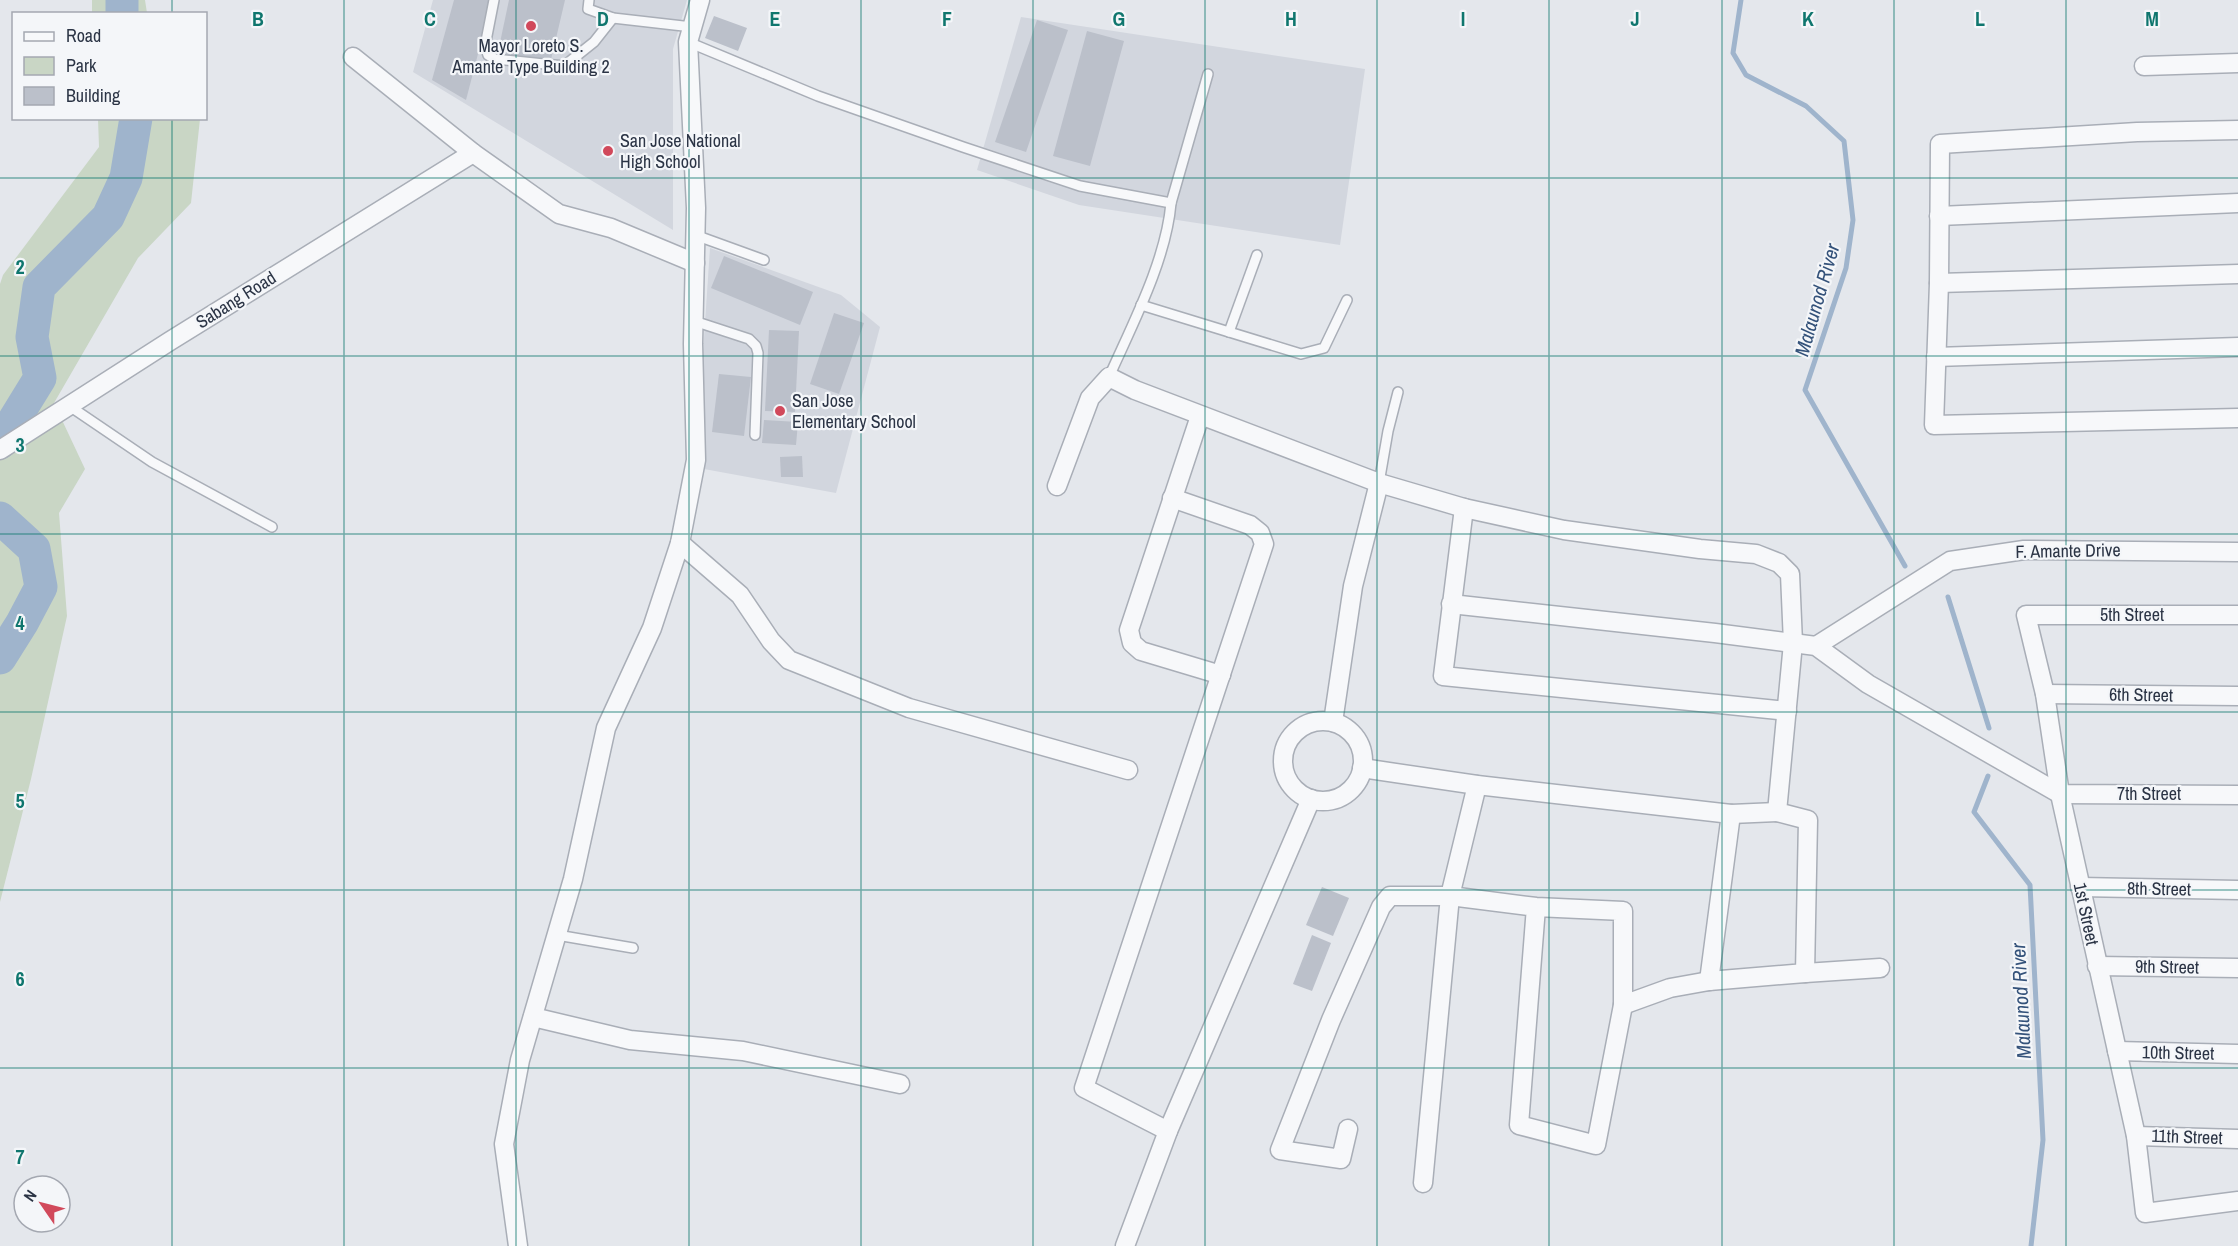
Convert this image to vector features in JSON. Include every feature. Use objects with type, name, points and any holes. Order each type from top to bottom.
[{"type":"street","points":[[518,1246],[504,1144],[520,1060],[573,879],[606,728],[652,628],[680,543],[696,460],[694,321],[696,208],[690,35],[701,1]]},
{"type":"street","points":[[353,57],[473,153],[560,214],[611,228],[695,264]]},
{"type":"street","points":[[2144,66],[2238,63]]},
{"type":"street","points":[[2238,130],[2137,132],[1940,144],[1939,283],[1934,425],[2238,418]]},
{"type":"street","name":"Sabang Road","points":[[0,450],[68,405],[473,153]]},
{"type":"street","points":[[1940,216],[2238,203]]},
{"type":"street","points":[[1939,283],[2238,274]]},
{"type":"street","points":[[1936,357],[2238,347]]},
{"type":"street","points":[[1057,486],[1090,398],[1108,377],[1200,416],[1379,483],[1464,508],[1564,530],[1700,549],[1756,554],[1779,564],[1790,574],[1793,643],[1777,812]]},
{"type":"street","points":[[1200,416],[1129,630],[1132,644],[1141,651],[1221,675]]},
{"type":"street","points":[[1333,722],[1353,586],[1379,483]]},
{"type":"street","points":[[1168,1131],[1084,1088],[1264,544],[1260,533],[1250,525],[1172,498]]},
{"type":"street","points":[[1464,508],[1443,676],[1787,711]]},
{"type":"street","points":[[680,543],[740,595],[771,641],[789,660],[909,708],[1128,770]]},
{"type":"street","name":"F. Amante Drive","points":[[1816,646],[1950,561],[2025,550],[2238,552]]},
{"type":"street","points":[[1451,604],[1816,646],[1868,684],[2060,794]]},
{"type":"street","name":"5th Street","points":[[2026,615],[2238,615]]},
{"type":"street","name":"1st Street","points":[[2026,615],[2045,694],[2060,794],[2136,1136],[2145,1213],[2238,1201]]},
{"type":"street","name":"6th Street","points":[[2045,694],[2238,696]]},
{"type":"street","points":[[1320,721],[1333,722],[1344,727],[1360,745],[1363,756],[1362,768],[1357,781],[1349,791],[1338,798],[1325,801],[1311,799],[1299,793],[1290,783],[1284,770],[1283,757],[1287,744],[1295,732],[1306,724],[1320,721]]},
{"type":"street","points":[[1362,768],[1731,814],[1777,812],[1808,820],[1805,973]]},
{"type":"street","points":[[1423,1183],[1450,896],[1477,784]]},
{"type":"street","name":"7th Street","points":[[2060,794],[2238,795]]},
{"type":"street","points":[[1125,1246],[1168,1131],[1311,799]]},
{"type":"street","points":[[1709,981],[1731,814]]},
{"type":"street","name":"8th Street","points":[[2080,887],[2238,890]]},
{"type":"street","points":[[1348,1129],[1341,1159],[1280,1150],[1331,1020],[1380,907],[1390,896],[1450,896],[1536,907],[1623,911],[1623,1005],[1596,1145],[1519,1125],[1536,907]]},
{"type":"street","name":"9th Street","points":[[2097,966],[2238,968]]},
{"type":"street","points":[[1623,1005],[1670,988],[1709,981],[1880,968]]},
{"type":"street","points":[[533,1017],[630,1040],[743,1051],[900,1084]]},
{"type":"street","name":"10th Street","points":[[2117,1051],[2238,1054]]},
{"type":"street","name":"11th Street","points":[[2136,1136],[2238,1139]]},
{"type":"lane","points":[[494,0],[485,46],[488,55],[495,59],[564,66],[594,42],[613,18]]},
{"type":"lane","points":[[589,0],[588,9],[613,18],[690,35],[818,96],[974,151],[1080,186],[1170,203]]},
{"type":"lane","points":[[1108,377],[1141,305],[1168,227],[1170,203],[1208,74]]},
{"type":"lane","points":[[695,235],[764,260]]},
{"type":"lane","points":[[1229,332],[1257,255]]},
{"type":"lane","points":[[1141,305],[1301,354],[1324,348],[1347,300]]},
{"type":"lane","points":[[694,321],[749,339],[756,346],[758,353],[755,435]]},
{"type":"lane","points":[[1379,483],[1388,431],[1398,392]]},
{"type":"lane","points":[[68,405],[152,462],[272,527]]},
{"type":"lane","points":[[557,935],[633,948]]},
{"type":"shaded area","name":"San Jose National High School","points":[[433,0],[687,0],[673,49],[673,230],[413,72]]},
{"type":"shaded area","points":[[1021,17],[1365,69],[1340,245],[1079,205],[977,170]]},
{"type":"shaded area","name":"San Jose Elementary School","points":[[710,248],[841,295],[880,327],[836,493],[704,469],[703,353]]},
{"type":"green space","points":[[92,0],[145,0],[147,12],[92,12]]},
{"type":"green space","points":[[98,120],[200,120],[191,203],[138,258],[54,403],[85,469],[59,513],[67,616],[31,779],[0,902],[0,284],[3,275],[99,147]]},
{"type":"building","points":[[454,0],[492,0],[466,100],[432,80]]},
{"type":"building","name":"Mayor Loreto S. Amante Type Building 2","points":[[509,0],[565,0],[550,64],[498,52]]},
{"type":"building","points":[[714,16],[747,28],[738,51],[705,38]]},
{"type":"building","points":[[1037,20],[1068,30],[1026,152],[995,142]]},
{"type":"building","points":[[1087,31],[1124,41],[1090,166],[1053,156]]},
{"type":"building","points":[[724,256],[813,292],[800,325],[711,288]]},
{"type":"building","points":[[834,313],[864,323],[839,394],[810,384]]},
{"type":"building","points":[[769,330],[799,331],[795,412],[765,411]]},
{"type":"building","points":[[719,374],[751,377],[744,436],[712,432]]},
{"type":"building","points":[[764,420],[798,422],[796,445],[762,443]]},
{"type":"building","points":[[802,456],[803,477],[781,477],[780,457]]},
{"type":"building","points":[[1322,887],[1349,898],[1333,936],[1306,925]]},
{"type":"building","points":[[1312,935],[1331,943],[1312,991],[1293,984]]},
{"type":"waterway","points":[[122,0],[122,12]]},
{"type":"waterway","name":"Malaunod River","points":[[1741,0],[1733,53],[1746,75],[1806,106],[1844,141],[1853,220],[1846,268],[1805,390],[1905,566]]},
{"type":"waterway","points":[[0,443],[40,378],[32,337],[39,287],[108,217],[126,178],[136,120]]},
{"type":"waterway","points":[[0,518],[34,549],[41,587],[0,658]]},
{"type":"waterway","name":"Malaunod River","points":[[1948,597],[1989,728]]},
{"type":"waterway","name":"Malaunod River","points":[[1988,776],[1974,812],[2030,885],[2043,1140],[2031,1246]]},
{"type":"place","name":"Mayor Loreto S. Amante Type Building 2","points":[[531,26]]},
{"type":"place","name":"San Jose National High School","points":[[608,151]]},
{"type":"place","name":"San Jose Elementary School","points":[[780,411]]}]
